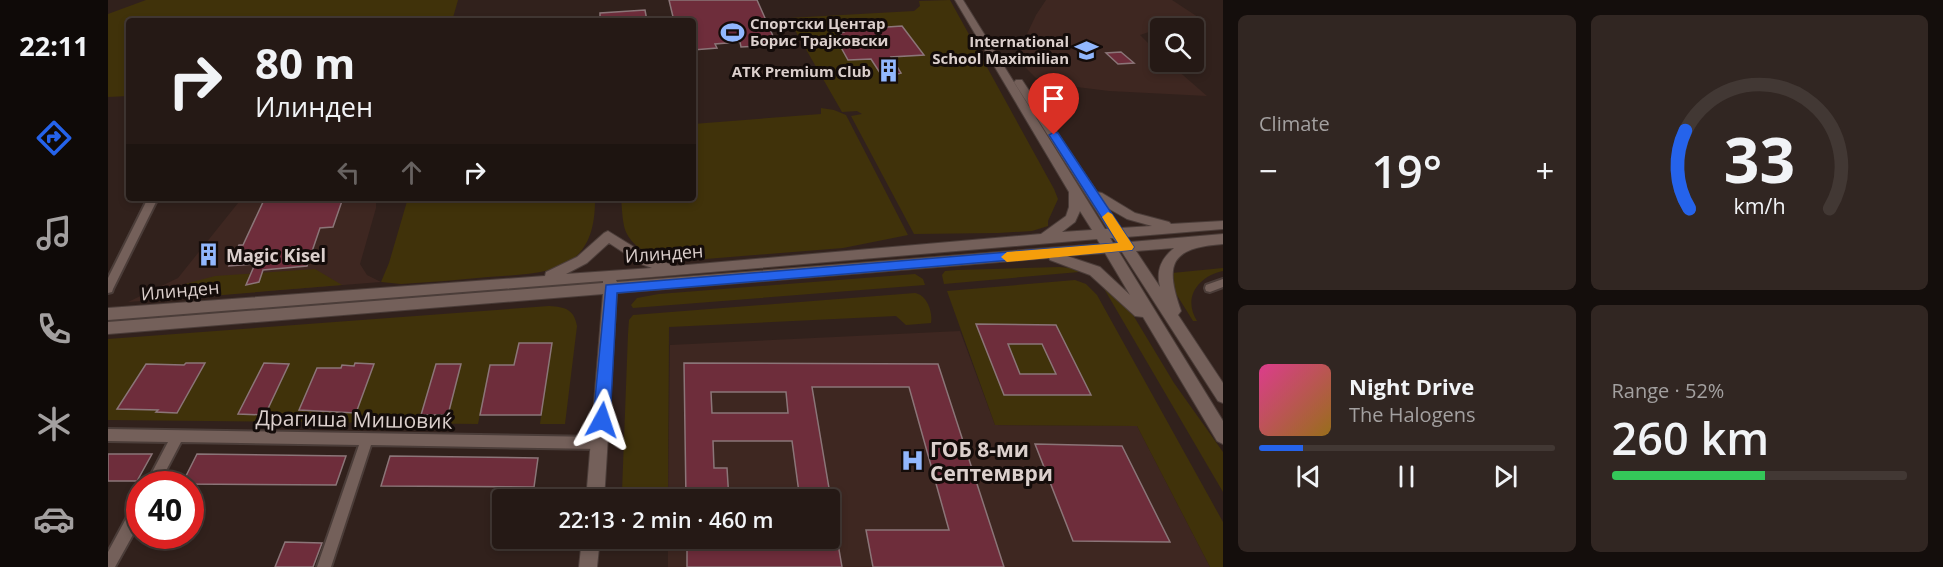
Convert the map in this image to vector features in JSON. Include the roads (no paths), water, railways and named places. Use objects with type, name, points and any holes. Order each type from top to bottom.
[{"type":"street","points":[[959,0],[1223,436]]},
{"type":"street","points":[[966,0],[1223,396]]},
{"type":"street","points":[[1090,188],[1108,204],[1131,216],[1191,228]]},
{"type":"street","points":[[1025,240],[1054,232],[1067,224],[1077,202],[1073,189]]},
{"type":"street","points":[[108,289],[152,201]]},
{"type":"street","name":"Илинден","points":[[108,314],[535,281],[610,282],[686,270],[1223,225]]},
{"type":"street","points":[[535,281],[550,277],[573,265],[608,236],[656,265],[686,270]]},
{"type":"street","name":"Илинден","points":[[108,328],[610,282],[1035,255],[1223,239]]},
{"type":"street","points":[[1180,330],[1166,284],[1166,265],[1178,250],[1203,241]]},
{"type":"street","points":[[1035,255],[1067,260],[1095,270],[1121,292],[1157,329]]},
{"type":"street","points":[[596,489],[610,282]]},
{"type":"street","points":[[1210,288],[1223,284]]},
{"type":"street","name":"Драгиша Мишовиќ","points":[[108,435],[600,443]]},
{"type":"street","points":[[159,471],[178,436]]},
{"type":"street","points":[[324,567],[367,439]]},
{"type":"street","points":[[108,566],[126,533]]},
{"type":"street","points":[[588,567],[590,549]]},
{"type":"place","name":"Спортски Центар Борис Трајковски","points":[[732,32]]},
{"type":"place","name":"International School Maximilian","points":[[1087,50]]},
{"type":"place","name":"ATK Premium Club","points":[[889,71]]},
{"type":"place","name":"Magic Kisel","points":[[208,255]]},
{"type":"place","name":"ГОБ 8-ми Септември","points":[[912,461]]}]
